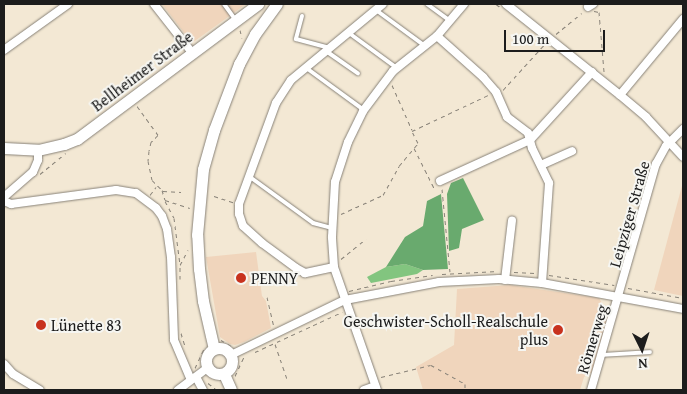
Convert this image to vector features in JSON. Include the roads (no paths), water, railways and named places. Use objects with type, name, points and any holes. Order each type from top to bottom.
[{"type":"main road","name":"Bellheimer Straße","points":[[4,148],[38,150],[58,146],[77,139],[237,23],[258,4]]},
{"type":"main road","points":[[213,345],[234,351],[228,382],[207,368],[207,354],[213,345],[203,301],[198,244],[199,202],[203,169],[214,130],[239,64],[255,34],[277,4]]},
{"type":"street","points":[[4,50],[68,4]]},
{"type":"street","points":[[154,4],[193,54]]},
{"type":"street","points":[[334,266],[305,274],[262,243],[243,226],[239,214],[239,204],[276,103],[291,80],[383,4]]},
{"type":"street","points":[[364,390],[375,385],[334,266],[332,217],[335,182],[348,142],[364,110],[397,68],[436,36],[464,4]]},
{"type":"street","points":[[506,4],[547,41],[592,72],[620,95],[683,156]]},
{"type":"street","points":[[620,95],[683,20]]},
{"type":"street","points":[[436,36],[483,77],[496,92],[507,117],[528,133],[549,184],[542,283]]},
{"type":"street","points":[[440,181],[530,140],[592,72]]},
{"type":"street","name":"Leipziger Straße","points":[[619,296],[656,164],[670,142],[683,129]]},
{"type":"street","points":[[4,197],[32,172],[38,160],[38,150]]},
{"type":"street","points":[[541,165],[572,151]]},
{"type":"street","points":[[4,201],[11,204],[116,190],[136,193],[146,200],[162,216],[166,229],[171,257],[174,340],[192,377],[202,390]]},
{"type":"street","points":[[505,275],[512,220]]},
{"type":"street","points":[[234,351],[343,296],[397,288],[450,277],[505,275],[683,309]]},
{"type":"street","name":"Römerweg","points":[[591,390],[619,296]]},
{"type":"street","points":[[4,364],[13,374],[40,390]]},
{"type":"street","points":[[178,390],[192,377],[207,368]]},
{"type":"lane","points":[[224,4],[237,23]]},
{"type":"lane","points":[[427,4],[450,21]]},
{"type":"lane","points":[[376,10],[424,46]]},
{"type":"lane","points":[[302,16],[296,39],[327,50],[358,73]]},
{"type":"lane","points":[[349,33],[397,68]]},
{"type":"lane","points":[[305,67],[364,110]]},
{"type":"lane","points":[[248,176],[313,223],[332,228]]},
{"type":"lane","points":[[601,354],[650,352]]},
{"type":"place","name":"PENNY","points":[[241,278]]},
{"type":"place","name":"Lünette 83","points":[[41,325]]},
{"type":"place","name":"Geschwister-Scholl-Realschule plus","points":[[558,330]]}]
